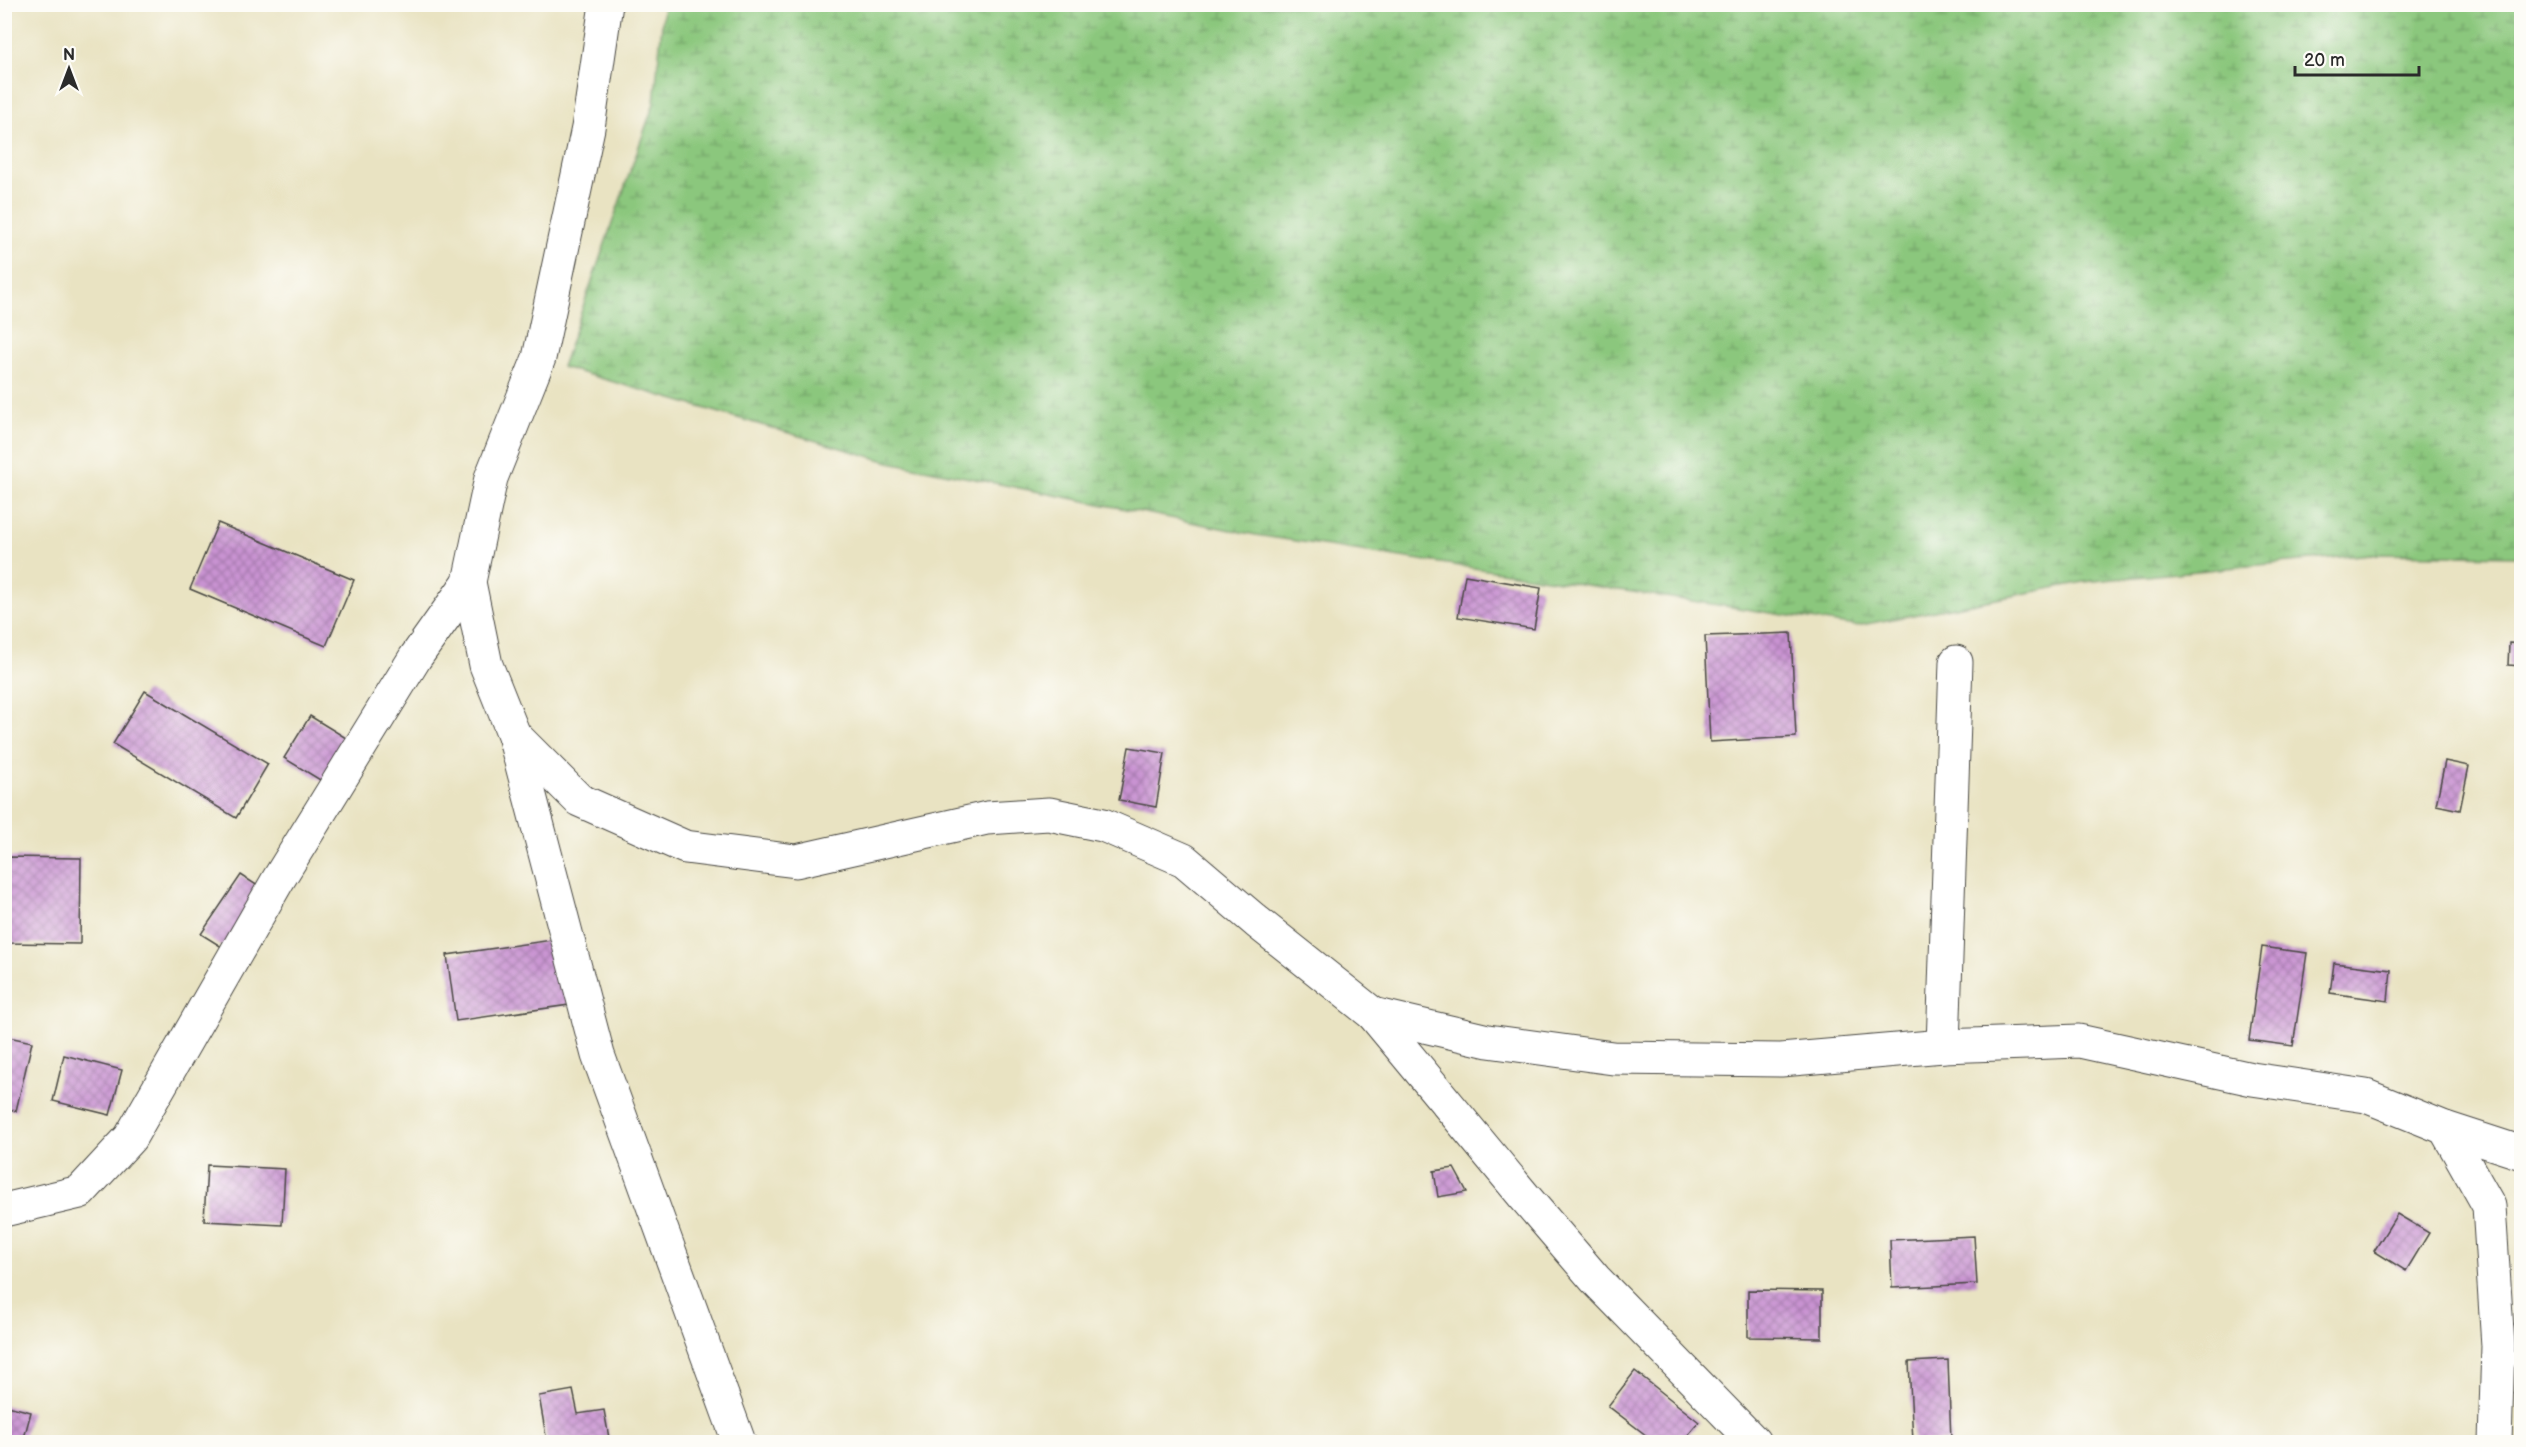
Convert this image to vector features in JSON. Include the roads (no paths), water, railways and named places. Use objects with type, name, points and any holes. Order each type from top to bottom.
[{"type":"street","points":[[606,4],[588,128],[539,358],[490,478],[469,582],[486,665],[514,735],[598,1055],[739,1443]]},
{"type":"street","points":[[4,1210],[80,1192],[130,1138],[278,880],[415,658],[469,582]]},
{"type":"street","points":[[1943,1047],[1956,662]]},
{"type":"street","points":[[514,735],[579,800],[684,847],[796,861],[987,818],[1049,814],[1103,825],[1184,860],[1257,922],[1373,1014],[1595,1279],[1754,1443]]},
{"type":"street","points":[[1373,1014],[1488,1041],[1613,1058],[1780,1059],[1943,1047],[2079,1041],[2252,1079],[2366,1096],[2445,1128],[2522,1154]]},
{"type":"street","points":[[2445,1128],[2489,1206],[2498,1346],[2495,1443]]}]
